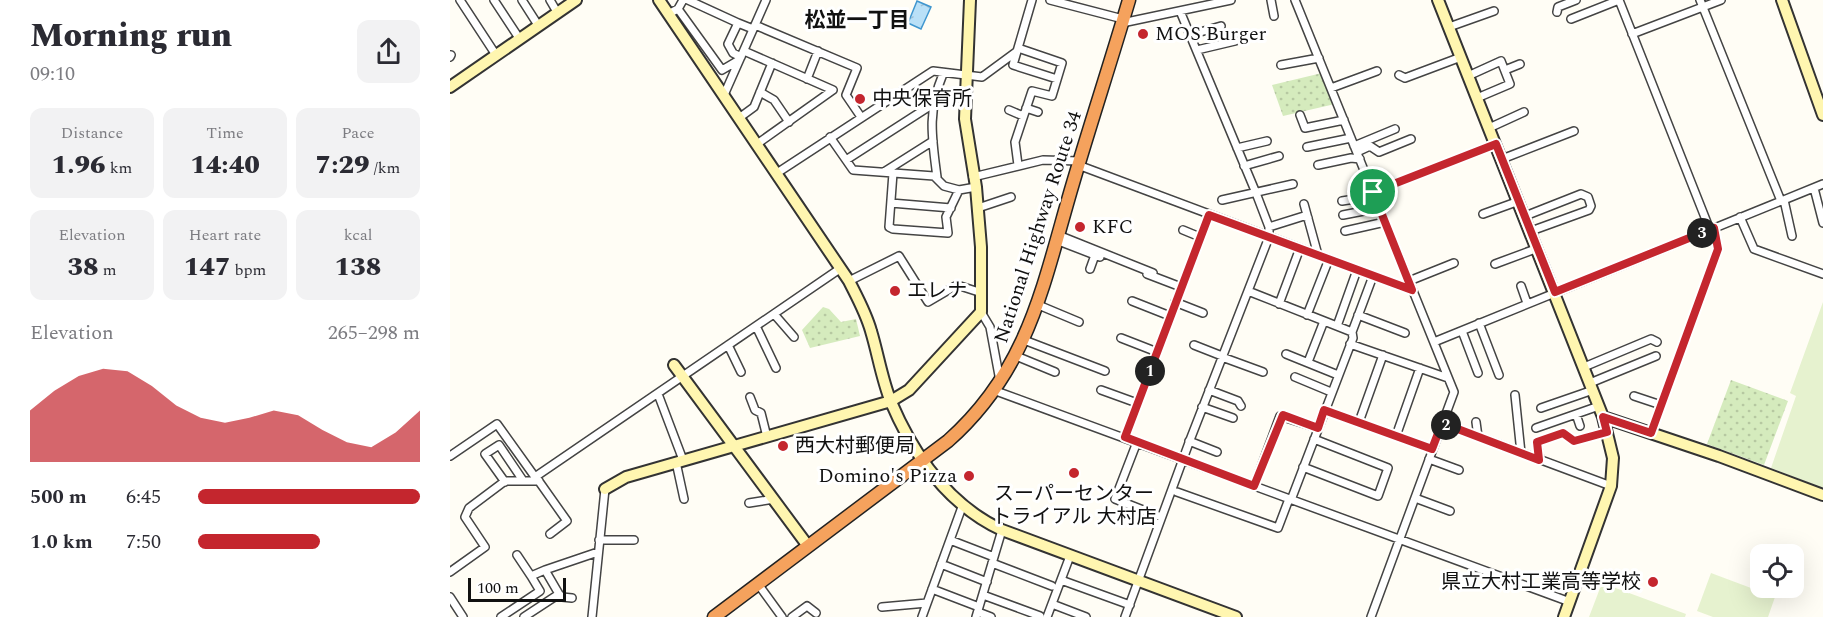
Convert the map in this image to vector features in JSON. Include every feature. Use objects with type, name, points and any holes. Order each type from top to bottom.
[{"type":"highway","name":"National Highway Route 34","points":[[714,617],[967,424],[998,387],[1024,340],[1129,0]]},
{"type":"street","points":[[460,0],[496,55]]},
{"type":"street","points":[[494,0],[519,38]]},
{"type":"street","points":[[522,0],[538,25]]},
{"type":"street","points":[[550,0],[557,12]]},
{"type":"street","points":[[450,87],[576,0]]},
{"type":"street","points":[[659,0],[673,11],[722,70],[741,56]]},
{"type":"street","points":[[673,11],[683,0]]},
{"type":"street","points":[[688,0],[738,23],[818,51],[856,68],[846,95]]},
{"type":"street","points":[[724,95],[766,0]]},
{"type":"street","points":[[970,0],[965,119],[978,208],[981,312],[990,327],[998,387],[1254,486],[1570,602]]},
{"type":"street","points":[[1032,0],[1012,64],[1057,80]]},
{"type":"street","points":[[1050,0],[1061,1],[1123,21],[1231,0]]},
{"type":"street","points":[[1271,0],[1275,16]]},
{"type":"street","points":[[1295,0],[1454,392],[1371,617]]},
{"type":"street","points":[[1437,0],[1592,387],[1613,458],[1611,486],[1564,617]]},
{"type":"street","points":[[1557,12],[1558,8],[1576,0]]},
{"type":"street","points":[[1571,19],[1619,0],[1712,229],[1718,249],[1651,433]]},
{"type":"street","points":[[1632,34],[1701,4],[1721,0]]},
{"type":"street","points":[[1782,0],[1823,115]]},
{"type":"street","points":[[1701,4],[1793,231]]},
{"type":"street","points":[[673,11],[724,95],[849,281],[867,320],[891,401],[922,460],[962,507],[1002,530],[1236,617]]},
{"type":"street","points":[[1125,617],[1189,441],[1269,237],[1269,227],[1256,193],[1180,11]]},
{"type":"street","points":[[1449,27],[1494,11]]},
{"type":"street","points":[[738,23],[728,44],[733,54],[772,63],[846,95],[861,117]]},
{"type":"street","points":[[1190,35],[1221,26]]},
{"type":"street","points":[[1197,50],[1235,41]]},
{"type":"street","points":[[777,173],[933,71],[967,76],[986,75],[1017,50]]},
{"type":"street","points":[[1017,50],[1062,63],[1052,96],[1032,91],[1015,142],[1018,165]]},
{"type":"street","points":[[807,79],[818,51]]},
{"type":"street","points":[[1399,75],[1405,78],[1461,57]]},
{"type":"street","points":[[1281,66],[1319,58]]},
{"type":"street","points":[[1468,76],[1501,61],[1505,70],[1510,84],[1477,98]]},
{"type":"street","points":[[739,118],[754,107],[772,63]]},
{"type":"street","points":[[1505,70],[1520,64]]},
{"type":"street","points":[[1331,88],[1377,71]]},
{"type":"street","points":[[943,74],[930,121],[937,177],[944,186],[959,190]]},
{"type":"street","points":[[757,144],[833,90]]},
{"type":"street","points":[[760,92],[774,100],[789,122]]},
{"type":"street","points":[[846,160],[933,104]]},
{"type":"street","points":[[1026,108],[1038,111]]},
{"type":"street","points":[[1009,110],[1023,116]]},
{"type":"street","points":[[1489,128],[1524,112]]},
{"type":"street","points":[[1300,116],[1305,128],[1344,120]]},
{"type":"street","points":[[1357,153],[1395,129]]},
{"type":"street","points":[[1502,159],[1574,131]]},
{"type":"street","points":[[830,137],[853,170],[937,177]]},
{"type":"street","points":[[1307,147],[1351,138]]},
{"type":"street","points":[[1318,165],[1357,153],[1370,146],[1379,152],[1411,139]]},
{"type":"street","points":[[889,173],[933,141]]},
{"type":"street","points":[[1237,148],[1267,141]]},
{"type":"street","points":[[1342,201],[1374,194],[1496,144]]},
{"type":"street","points":[[1244,166],[1279,156]]},
{"type":"street","points":[[889,173],[891,203],[889,227],[893,230],[941,234],[948,232],[946,218],[959,190],[974,182],[1018,165],[1043,160],[1079,163],[1209,215],[1412,290]]},
{"type":"street","points":[[1222,200],[1293,184]]},
{"type":"street","points":[[1434,342],[1823,184]]},
{"type":"street","points":[[1814,188],[1823,223]]},
{"type":"street","points":[[1525,216],[1581,194],[1588,197],[1591,206],[1589,210],[1531,231]]},
{"type":"street","points":[[978,208],[1011,197]]},
{"type":"street","points":[[1483,214],[1519,201]]},
{"type":"street","points":[[891,203],[951,208]]},
{"type":"street","points":[[1304,204],[1318,255]]},
{"type":"street","points":[[1343,215],[1379,208]]},
{"type":"street","points":[[1125,437],[1209,215]]},
{"type":"street","points":[[1269,227],[1304,216],[1308,218]]},
{"type":"street","points":[[1740,217],[1754,249],[1823,274]]},
{"type":"street","points":[[1345,231],[1385,222]]},
{"type":"street","points":[[1183,230],[1200,237]]},
{"type":"street","points":[[1057,237],[1098,256],[1090,269]]},
{"type":"street","points":[[1057,237],[1154,273]]},
{"type":"street","points":[[1279,304],[1299,248]]},
{"type":"street","points":[[1495,264],[1538,248]]},
{"type":"street","points":[[849,281],[899,256],[928,302],[957,285],[982,293]]},
{"type":"street","points":[[1307,315],[1329,259]]},
{"type":"street","points":[[1408,281],[1454,263]]},
{"type":"street","points":[[450,572],[486,548],[465,517],[465,513],[505,482],[537,479],[841,268]]},
{"type":"street","points":[[1136,270],[1181,287]]},
{"type":"street","points":[[1337,326],[1357,270]]},
{"type":"street","points":[[1278,528],[1350,344],[1352,332],[1373,276]]},
{"type":"street","points":[[1521,286],[1527,303]]},
{"type":"street","points":[[1248,291],[1352,332]]},
{"type":"street","points":[[1131,301],[1170,316]]},
{"type":"street","points":[[1175,302],[1203,313]]},
{"type":"street","points":[[1036,304],[1079,322]]},
{"type":"street","points":[[592,617],[605,489],[626,477],[891,401],[909,390],[981,312]]},
{"type":"street","points":[[774,314],[794,336]]},
{"type":"street","points":[[1358,315],[1405,333]]},
{"type":"street","points":[[1308,362],[1324,321]]},
{"type":"street","points":[[1479,323],[1499,375]]},
{"type":"street","points":[[756,326],[776,368]]},
{"type":"street","points":[[1462,331],[1478,373]]},
{"type":"street","points":[[1121,338],[1157,352]]},
{"type":"street","points":[[1584,367],[1651,339],[1657,342]]},
{"type":"street","points":[[1024,340],[1105,371]]},
{"type":"street","points":[[1350,344],[1448,378]]},
{"type":"street","points":[[728,345],[741,372]]},
{"type":"street","points":[[1194,345],[1263,372]]},
{"type":"street","points":[[1286,354],[1338,375]]},
{"type":"street","points":[[1359,422],[1383,355]]},
{"type":"street","points":[[1541,408],[1592,387],[1656,356]]},
{"type":"street","points":[[1016,357],[1055,372]]},
{"type":"street","points":[[674,364],[685,375],[808,546]]},
{"type":"street","points":[[1396,436],[1420,368]]},
{"type":"street","points":[[1296,377],[1331,392]]},
{"type":"street","points":[[1101,390],[1137,404]]},
{"type":"street","points":[[1209,390],[1238,401],[1241,405]]},
{"type":"street","points":[[658,394],[680,461],[684,500]]},
{"type":"street","points":[[1515,394],[1521,453]]},
{"type":"street","points":[[1634,396],[1661,405]]},
{"type":"street","points":[[750,397],[755,410],[760,413],[767,437]]},
{"type":"street","points":[[1202,407],[1233,418]]},
{"type":"street","points":[[1324,410],[1432,449]]},
{"type":"street","points":[[1536,428],[1576,414],[1601,412],[1651,433],[1823,495]]},
{"type":"street","points":[[1576,414],[1580,426]]},
{"type":"street","points":[[1254,486],[1280,416],[1318,428]]},
{"type":"street","points":[[1476,422],[1478,437]]},
{"type":"street","points":[[1442,423],[1611,486]]},
{"type":"street","points":[[450,456],[497,424],[567,521],[550,534]]},
{"type":"street","points":[[1539,460],[1537,442],[1563,433],[1574,441],[1607,432]]},
{"type":"street","points":[[1303,467],[1378,496],[1388,468],[1314,439]]},
{"type":"street","points":[[1189,441],[1217,452]]},
{"type":"street","points":[[1137,442],[1115,499],[1161,517]]},
{"type":"street","points":[[505,482],[485,454],[499,445],[522,479]]},
{"type":"street","points":[[1429,459],[1459,470]]},
{"type":"street","points":[[1177,492],[1286,532]]},
{"type":"street","points":[[1416,498],[1450,511]]},
{"type":"street","points":[[749,503],[774,499]]},
{"type":"street","points":[[931,617],[922,615],[962,507]]},
{"type":"street","points":[[978,612],[1002,530]]},
{"type":"street","points":[[599,540],[634,540]]},
{"type":"street","points":[[950,540],[1052,586]]},
{"type":"street","points":[[531,576],[598,552]]},
{"type":"street","points":[[501,617],[540,591],[517,555]]},
{"type":"street","points":[[1047,617],[1070,556]]},
{"type":"street","points":[[941,564],[987,582]]},
{"type":"street","points":[[545,570],[561,596]]},
{"type":"street","points":[[1061,580],[1130,605]]},
{"type":"street","points":[[758,584],[782,617]]},
{"type":"street","points":[[932,589],[992,617]]},
{"type":"street","points":[[983,595],[1040,616]]},
{"type":"street","points":[[554,604],[561,596]]},
{"type":"street","points":[[524,617],[561,596],[572,598]]},
{"type":"street","points":[[450,597],[463,617]]},
{"type":"street","points":[[882,607],[927,603]]},
{"type":"street","points":[[1052,604],[1086,617]]},
{"type":"street","points":[[792,617],[807,606],[816,613]]},
{"type":"green space","points":[[1322,73],[1335,104],[1283,116],[1272,85]]},
{"type":"green space","points":[[1823,302],[1823,488],[1771,468],[1796,396],[1790,393]]},
{"type":"green space","points":[[823,307],[829,309],[841,322],[856,319],[860,336],[810,348],[802,330]]},
{"type":"green space","points":[[1731,380],[1788,401],[1764,465],[1707,444]]},
{"type":"green space","points":[[1711,573],[1750,588],[1750,598],[1775,598],[1768,617],[1713,617],[1697,611]]},
{"type":"green space","points":[[1602,583],[1686,614],[1685,617],[1589,617]]},
{"type":"water","points":[[917,1],[931,7],[921,29],[908,23]]},
{"type":"place","name":"MOS Burger","points":[[1143,34]]},
{"type":"place","name":"中央保育所","points":[[860,99]]},
{"type":"place","name":"KFC","points":[[1080,227]]},
{"type":"place","name":"エレナ","points":[[895,291]]},
{"type":"place","name":"西大村郵便局","points":[[783,446]]},
{"type":"place","name":"スーパーセンター トライアル 大村店","points":[[1074,473]]},
{"type":"place","name":"Domino's Pizza","points":[[969,476]]},
{"type":"place","name":"県立大村工業高等学校","points":[[1653,582]]},
{"type":"district","name":"松並一丁目","points":[[857,21]]},
{"type":"route","points":[[1496,144],[1555,292],[1714,228],[1718,249],[1651,433],[1603,417],[1607,432],[1574,441],[1563,433],[1537,442],[1539,460],[1442,423],[1432,449],[1324,410],[1318,428],[1283,415],[1280,416],[1254,486],[1125,437],[1209,215],[1412,290],[1373,192],[1496,144]]}]
